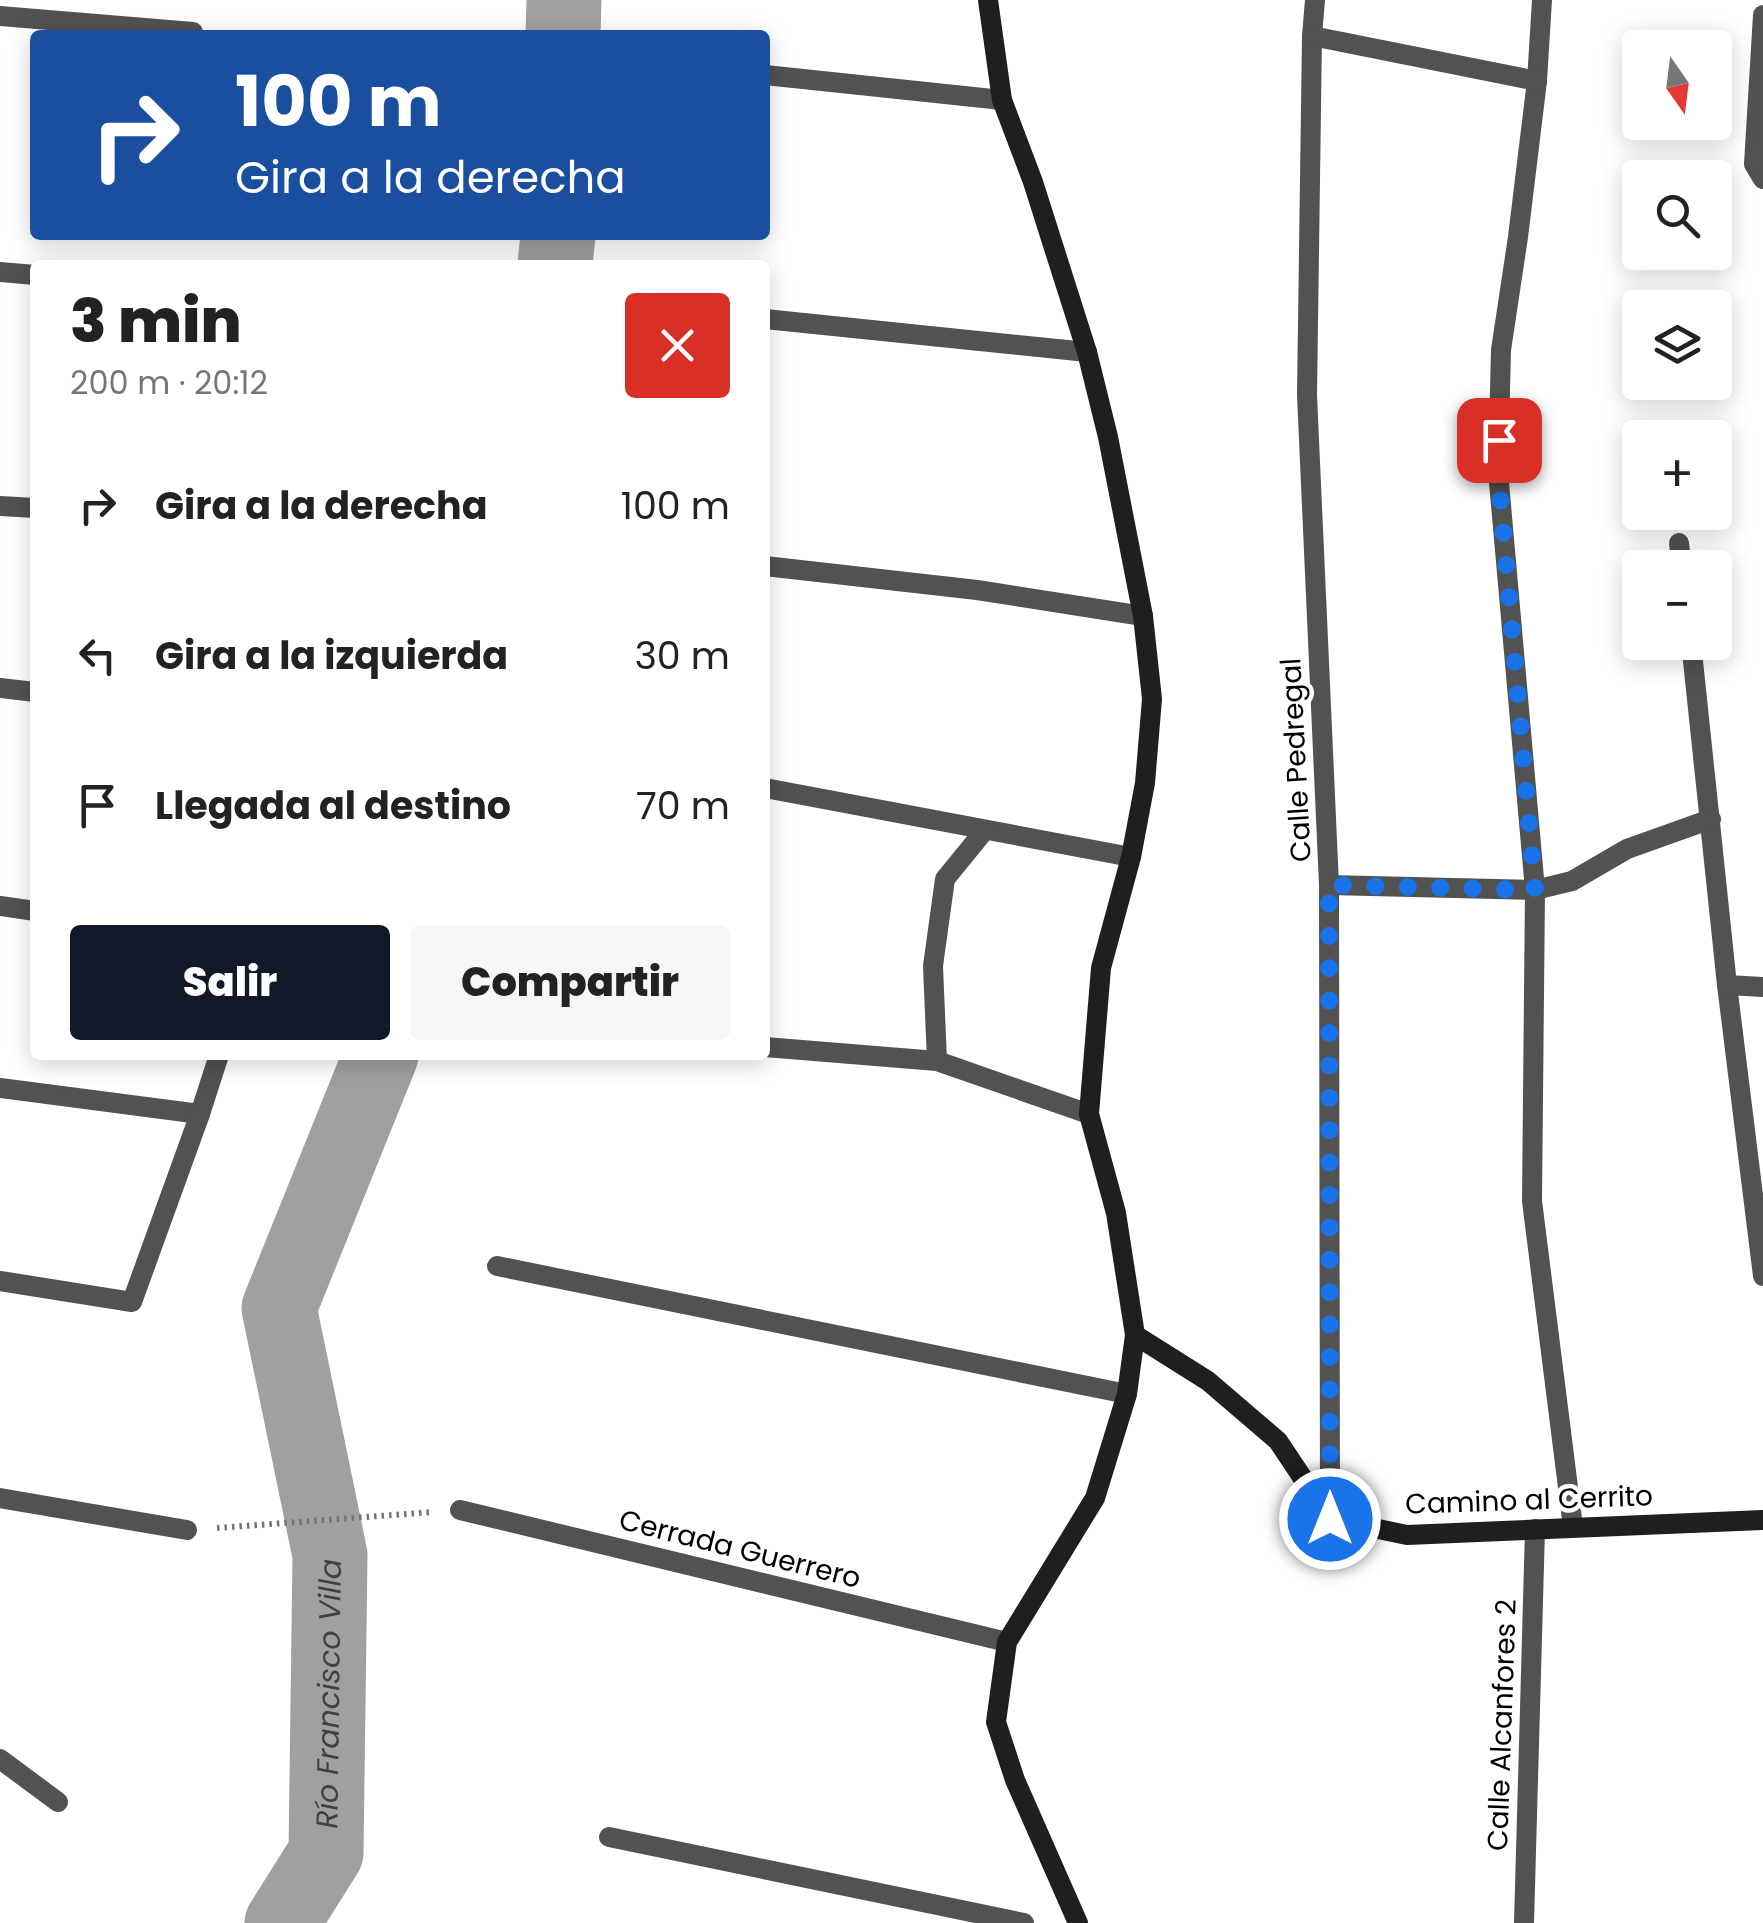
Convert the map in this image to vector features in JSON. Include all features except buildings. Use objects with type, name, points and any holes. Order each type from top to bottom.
[{"type":"street","points":[[988,0],[1002,100],[1087,352],[1108,437],[1143,616],[1152,699],[1145,783],[1131,857],[1101,968],[1088,1114],[1116,1213],[1135,1335],[1127,1394],[1095,1498],[1007,1642],[996,1722],[1016,1780],[1078,1923]]},
{"type":"street","name":"Calle Pedregal","points":[[1316,0],[1312,36],[1306,395],[1329,885],[1330,1519]]},
{"type":"street","points":[[1542,0],[1537,81],[1502,350],[1498,471],[1535,890],[1532,1201],[1573,1527]]},
{"type":"street","points":[[11,11],[176,30]]},
{"type":"street","points":[[1763,15],[1754,164],[1763,179]]},
{"type":"street","points":[[1312,36],[1537,81]]},
{"type":"street","points":[[770,76],[1002,100]]},
{"type":"street","points":[[0,272],[30,275]]},
{"type":"street","points":[[770,320],[1087,352]]},
{"type":"street","points":[[0,506],[30,508]]},
{"type":"street","points":[[1679,542],[1680,550]]},
{"type":"street","points":[[770,567],[977,590],[1143,616]]},
{"type":"street","points":[[1692,660],[1763,1276]]},
{"type":"street","points":[[0,688],[30,691]]},
{"type":"street","points":[[770,789],[1131,857]]},
{"type":"street","points":[[1329,885],[1535,890],[1572,881],[1627,850],[1711,819]]},
{"type":"street","points":[[938,1061],[934,966],[945,879],[984,830]]},
{"type":"street","points":[[0,906],[30,910]]},
{"type":"street","points":[[1728,986],[1763,986]]},
{"type":"street","points":[[770,1047],[938,1061],[1088,1114]]},
{"type":"street","points":[[0,1280],[132,1302],[217,1060]]},
{"type":"street","points":[[0,1088],[200,1114]]},
{"type":"street","points":[[498,1266],[1127,1394]]},
{"type":"street","points":[[1135,1335],[1208,1381],[1278,1442],[1330,1519]]},
{"type":"street","points":[[0,1498],[187,1530]]},
{"type":"street","name":"Cerrada Guerrero","points":[[460,1510],[1007,1642]]},
{"type":"street","name":"Camino al Cerrito","points":[[1330,1519],[1407,1535],[1763,1520]]},
{"type":"street","name":"Calle Alcanfores 2","points":[[1524,1923],[1536,1530]]},
{"type":"street","points":[[0,1759],[58,1802]]},
{"type":"street","points":[[609,1838],[1024,1923]]},
{"type":"path","points":[[187,1530],[460,1510]]},
{"type":"waterway","name":"Río Francisco Villa","points":[[563,30],[564,0]]},
{"type":"waterway","name":"Río Francisco Villa","points":[[556,260],[558,240]]},
{"type":"waterway","name":"Río Francisco Villa","points":[[282,1923],[326,1853],[330,1555],[279,1308],[379,1060]]},
{"type":"route","points":[[1330,1519],[1329,885],[1535,890],[1498,471],[1499,440]]}]
